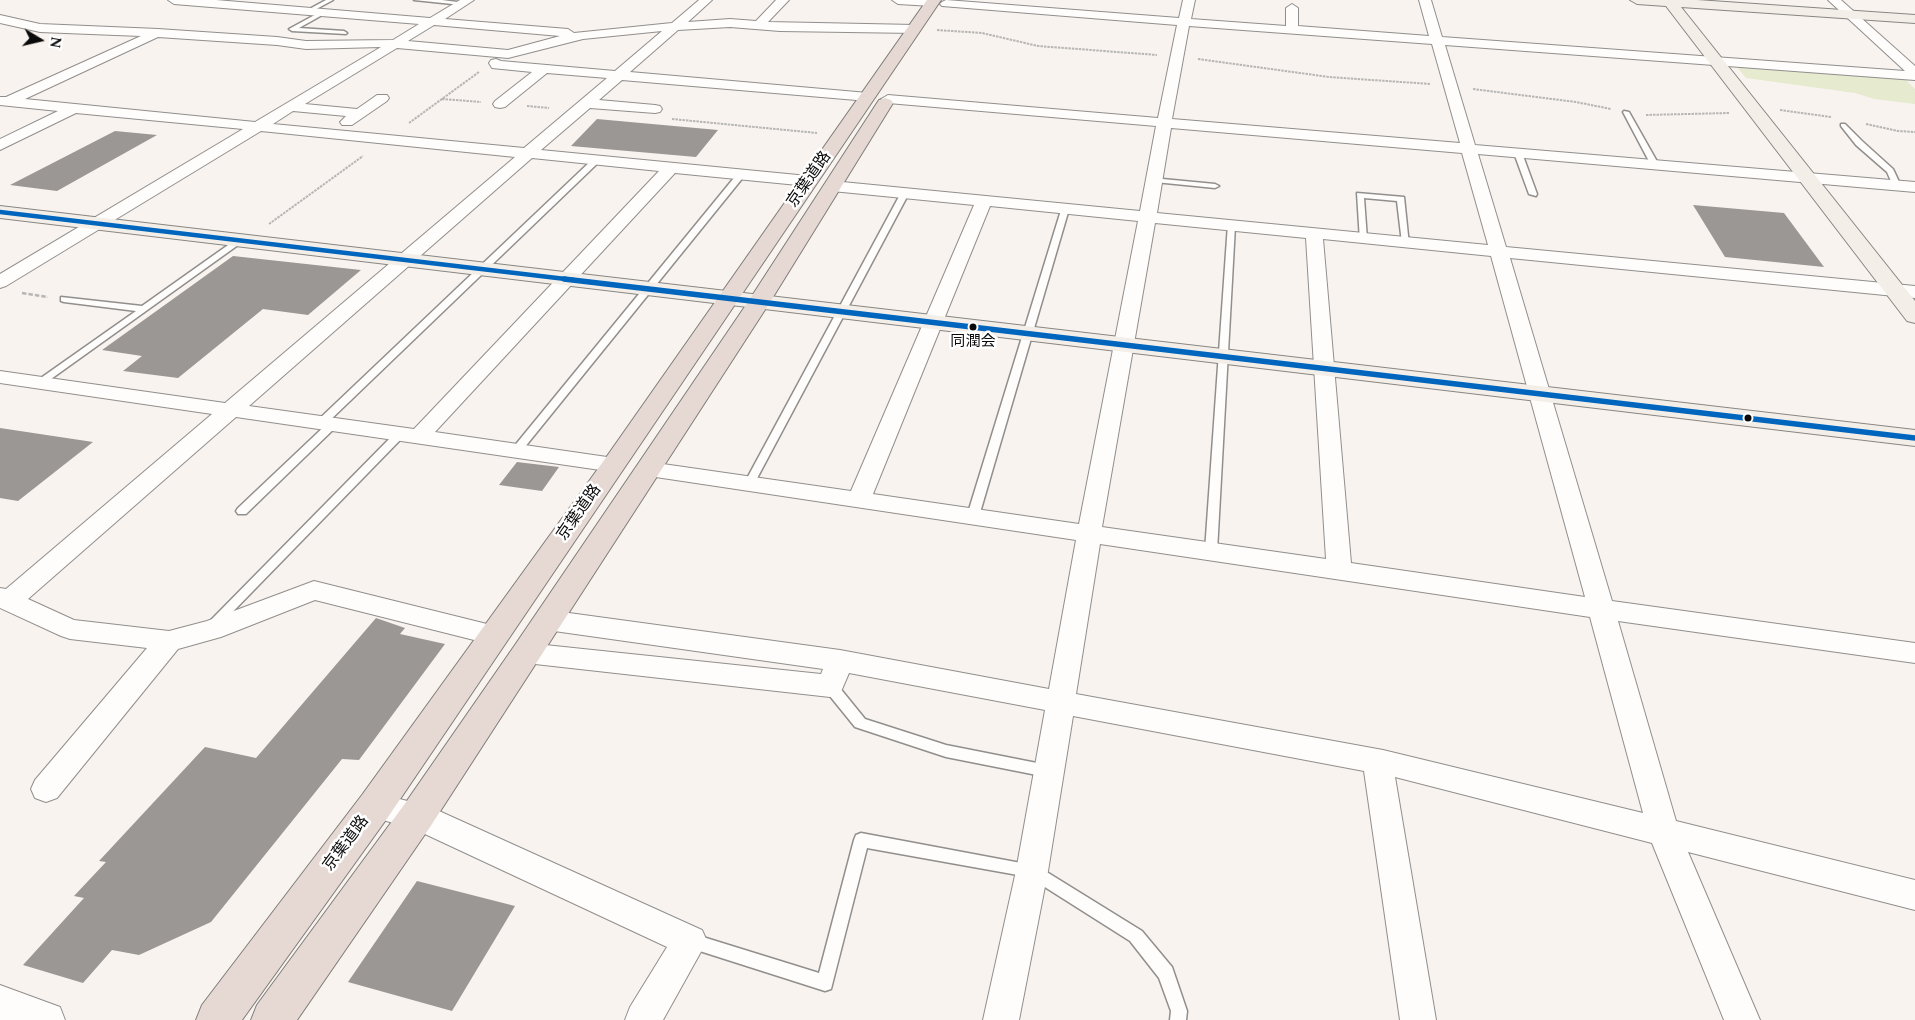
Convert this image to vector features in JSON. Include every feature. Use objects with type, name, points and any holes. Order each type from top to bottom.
[{"type":"highway","name":"京葉道路","points":[[217,1020],[376,806],[728,298],[820,183],[935,11]]},
{"type":"highway","name":"京葉道路","points":[[272,1020],[417,816],[759,302],[820,183]]},
{"type":"street","points":[[174,0],[223,2],[307,12],[583,35],[730,23],[759,25],[935,11],[1092,14],[1186,11],[1292,30],[1716,62],[1915,74]]},
{"type":"street","points":[[494,636],[314,590],[208,630],[169,641],[70,628],[3,601],[229,410],[706,0]]},
{"type":"street","points":[[759,25],[783,0]]},
{"type":"street","points":[[898,0],[935,11]]},
{"type":"street","points":[[1092,14],[1097,0]]},
{"type":"street","points":[[1424,0],[1541,394],[1664,833],[1742,1020]]},
{"type":"street","points":[[1636,0],[1915,19]]},
{"type":"street","points":[[1834,0],[1915,74]]},
{"type":"street","points":[[1669,1],[1915,316]]},
{"type":"street","points":[[3,103],[223,2]]},
{"type":"street","points":[[0,282],[465,2]]},
{"type":"street","points":[[1292,8],[1292,30]]},
{"type":"street","points":[[1001,1020],[1032,871],[1047,772],[1089,534],[1125,345],[1176,56],[1186,11]]},
{"type":"street","points":[[0,19],[40,28],[158,33],[277,41],[306,45],[394,45],[502,58],[583,35]]},
{"type":"street","points":[[502,58],[495,64],[1915,187]]},
{"type":"street","points":[[500,104],[544,69]]},
{"type":"street","points":[[329,134],[382,98]]},
{"type":"street","points":[[3,103],[73,108],[1231,226],[1915,292]]},
{"type":"street","points":[[586,103],[655,109]]},
{"type":"street","points":[[290,107],[359,113]]},
{"type":"street","points":[[0,145],[73,108]]},
{"type":"street","points":[[409,435],[565,279],[670,168]]},
{"type":"street","points":[[859,500],[984,201]]},
{"type":"street","points":[[0,212],[1915,438]]},
{"type":"street","points":[[1314,234],[1339,570]]},
{"type":"street","points":[[0,377],[614,465]]},
{"type":"street","points":[[648,469],[1915,653]]},
{"type":"street","points":[[547,620],[835,674],[1059,703],[1377,761],[1915,895]]},
{"type":"street","points":[[46,790],[169,641]]},
{"type":"street","points":[[526,653],[835,674]]},
{"type":"street","points":[[1377,761],[1418,1020]]},
{"type":"street","points":[[376,806],[417,816],[690,941],[644,1020]]},
{"type":"street","points":[[0,1003],[47,1020]]},
{"type":"lane","points":[[307,12],[330,0]]},
{"type":"lane","points":[[417,0],[465,2]]},
{"type":"lane","points":[[322,13],[292,29],[344,33]]},
{"type":"lane","points":[[1626,112],[1654,165]]},
{"type":"lane","points":[[1843,125],[1859,144],[1890,171],[1898,186]]},
{"type":"lane","points":[[1518,153],[1533,194]]},
{"type":"lane","points":[[242,511],[481,268],[597,160]]},
{"type":"lane","points":[[516,451],[741,175]]},
{"type":"lane","points":[[1155,180],[1215,186]]},
{"type":"lane","points":[[749,484],[905,193]]},
{"type":"lane","points":[[1363,239],[1360,195],[1401,199],[1406,243]]},
{"type":"lane","points":[[973,516],[1065,209]]},
{"type":"lane","points":[[1211,551],[1231,226]]},
{"type":"lane","points":[[41,382],[243,240]]},
{"type":"lane","points":[[64,299],[144,310]]},
{"type":"lane","points":[[208,630],[409,435]]},
{"type":"lane","points":[[835,674],[860,723],[946,751],[1047,772]]},
{"type":"lane","points":[[690,941],[824,983],[861,840],[1032,871],[1136,936],[1166,974],[1179,1011],[1178,1020]]},
{"type":"path","points":[[935,11],[982,33],[1038,46],[1176,56],[1329,77],[1449,85],[1576,102],[1658,116],[1718,114],[1753,110]]},
{"type":"path","points":[[243,240],[386,140],[487,66],[502,58]]},
{"type":"path","points":[[18,293],[64,299]]},
{"type":"green space","points":[[1737,67],[1905,79],[1915,89],[1915,104],[1874,99],[1855,93],[1746,78]]},
{"type":"building","points":[[597,119],[718,130],[696,157],[571,146]]},
{"type":"building","points":[[115,131],[157,135],[57,191],[10,185]]},
{"type":"building","points":[[1693,205],[1784,213],[1824,267],[1725,257]]},
{"type":"building","points":[[233,256],[361,270],[308,315],[263,309],[178,378],[123,371],[142,356],[102,350]]},
{"type":"building","points":[[0,428],[93,442],[18,501],[0,498]]},
{"type":"building","points":[[517,462],[559,467],[542,491],[499,485]]},
{"type":"building","points":[[376,618],[405,628],[400,634],[445,644],[359,760],[342,759],[211,922],[139,955],[112,950],[83,983],[23,965],[84,898],[74,896],[106,862],[99,861],[205,747],[256,758]]},
{"type":"building","points":[[417,881],[515,906],[452,1011],[348,982]]},
{"type":"transit line","points":[[0,212],[1915,438]]},
{"type":"place","name":"同潤会","points":[[973,327]]}]
